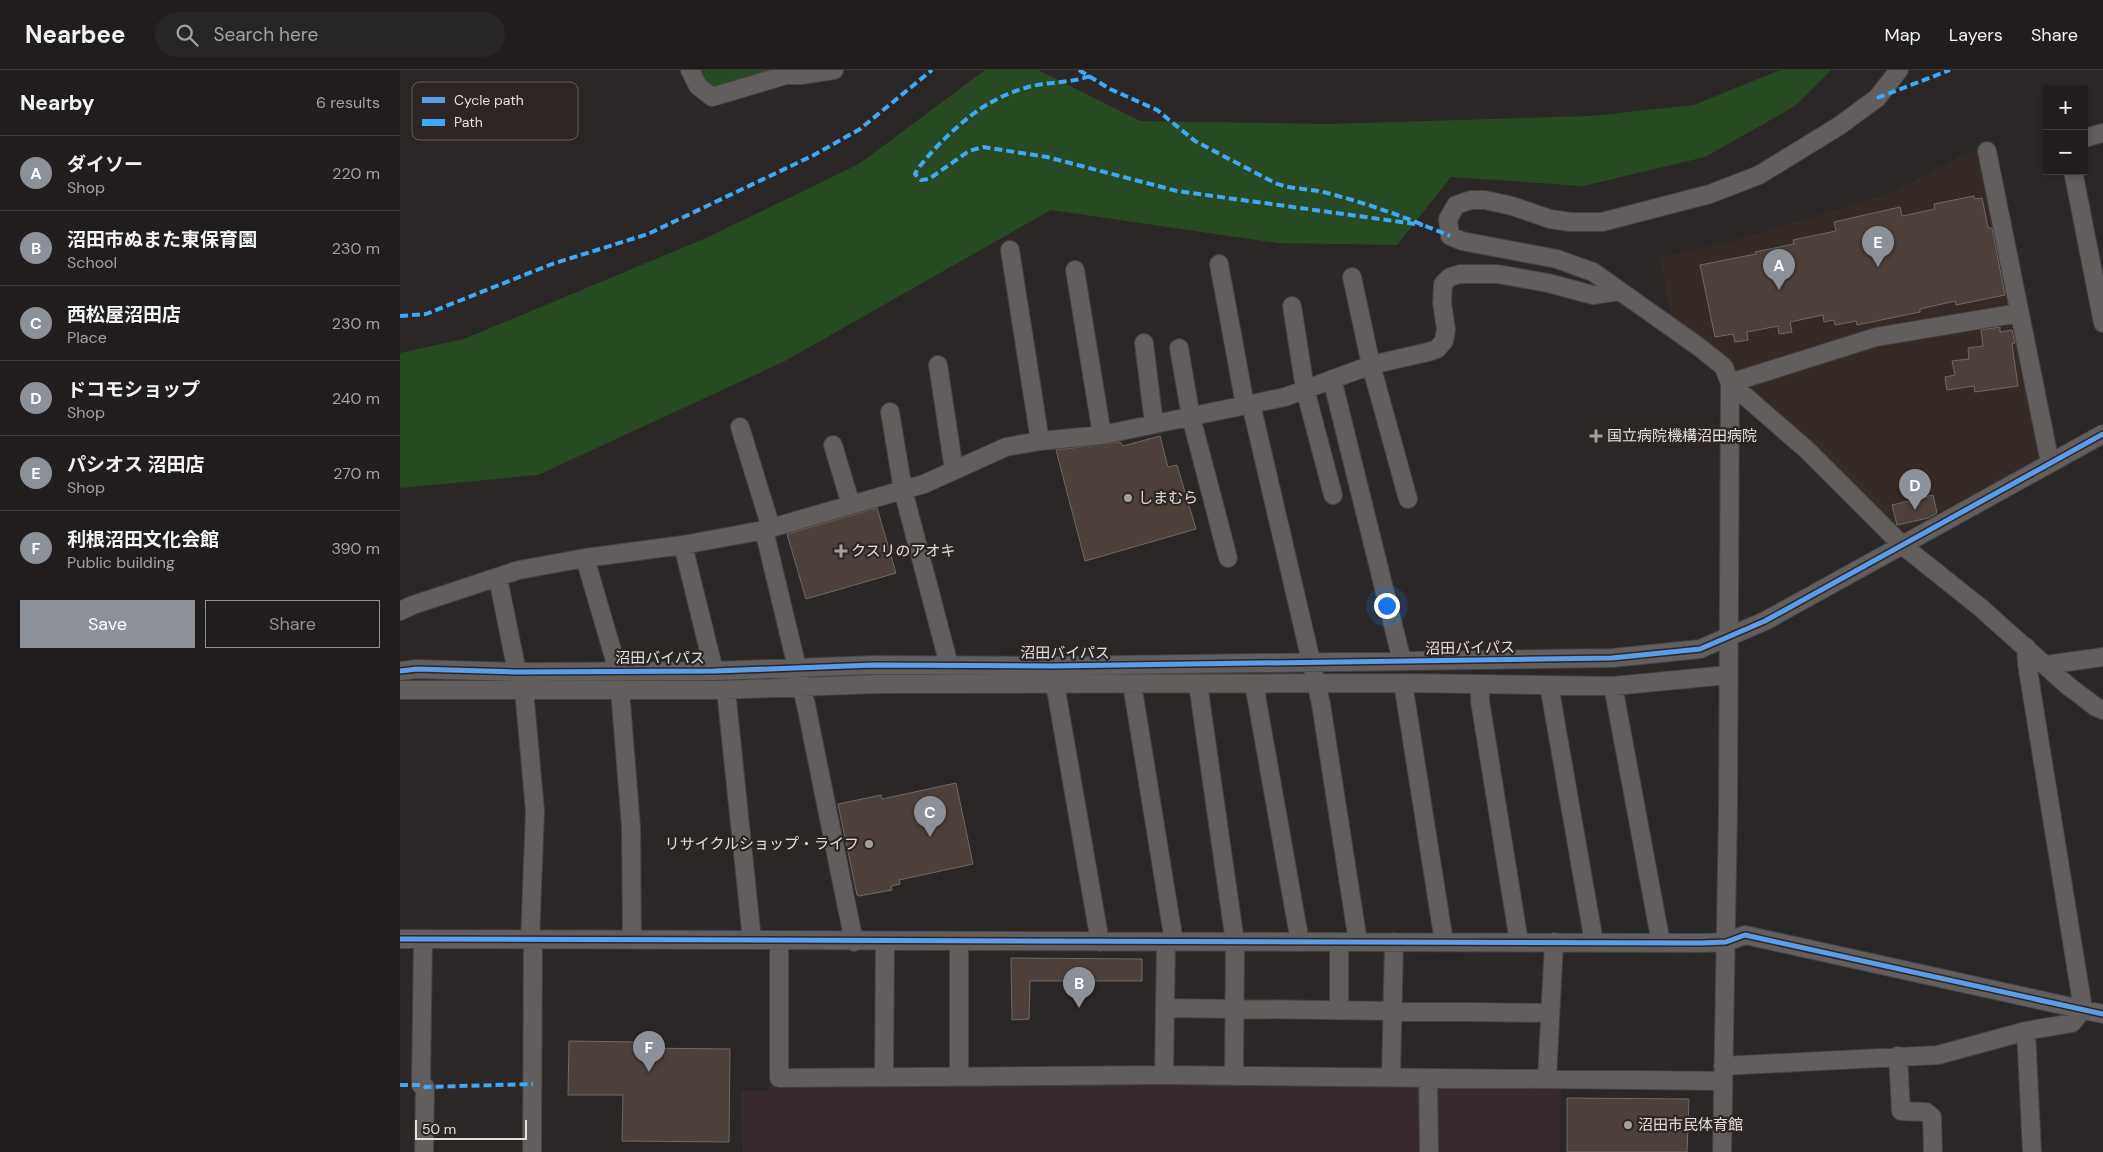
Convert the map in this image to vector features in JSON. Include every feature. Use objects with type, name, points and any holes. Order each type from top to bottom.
[{"type":"street","points":[[690,70],[698,86],[712,97],[786,75],[801,75],[834,70]]},
{"type":"street","points":[[1722,1152],[1726,942],[1727,636],[1730,615],[1730,382],[1724,367],[1592,272],[1557,259],[1462,241],[1450,236],[1448,219],[1456,204],[1471,200],[1485,200],[1512,206],[1550,219],[1570,222],[1602,222],[1710,194],[1759,176],[1839,126],[1877,98],[1899,70]]},
{"type":"street","points":[[2088,137],[2103,133]]},
{"type":"street","points":[[1987,151],[2050,463]]},
{"type":"street","points":[[2074,175],[2103,323]]},
{"type":"street","points":[[1010,250],[1040,441]]},
{"type":"street","points":[[1219,264],[1248,405],[1316,683],[1358,942]]},
{"type":"street","points":[[1076,270],[1102,435]]},
{"type":"street","points":[[400,611],[413,604],[519,570],[585,558],[684,545],[767,529],[924,484],[1006,447],[1040,441],[1102,435],[1248,405],[1284,396],[1371,365],[1437,349],[1444,341],[1446,329],[1442,303],[1443,284],[1450,277],[1460,274],[1498,274],[1548,283],[1593,295],[1620,291]]},
{"type":"street","points":[[1352,277],[1371,365],[1408,499]]},
{"type":"street","points":[[1292,306],[1305,389],[1333,495]]},
{"type":"street","points":[[1730,382],[1876,337],[2020,313]]},
{"type":"street","points":[[1144,343],[1154,424]]},
{"type":"street","points":[[1179,348],[1191,416],[1228,558]]},
{"type":"street","points":[[938,365],[954,470]]},
{"type":"street","points":[[1332,379],[1402,661]]},
{"type":"street","points":[[1730,382],[1807,450],[1902,545],[1981,608],[2067,685],[2103,710]]},
{"type":"street","points":[[890,412],[903,490],[950,665]]},
{"type":"street","points":[[740,427],[767,529],[802,687],[854,942]]},
{"type":"street","name":"沼田バイパス","points":[[400,671],[714,671],[874,665],[1053,666],[1612,658],[1700,649],[1764,621],[2103,434]]},
{"type":"street","points":[[834,445],[851,505]]},
{"type":"street","points":[[684,545],[714,671]]},
{"type":"street","points":[[585,558],[618,671]]},
{"type":"street","points":[[498,578],[517,672]]},
{"type":"street","points":[[2026,647],[2027,664],[2084,1009]]},
{"type":"street","points":[[2046,665],[2103,656]]},
{"type":"street","name":"沼田バイパス","points":[[400,690],[726,690],[876,684],[1403,683],[1612,686],[1728,675]]},
{"type":"street","points":[[1403,683],[1444,942]]},
{"type":"street","points":[[1055,684],[1100,942]]},
{"type":"street","points":[[1132,684],[1170,942],[1165,1008],[1164,1074]]},
{"type":"street","points":[[1198,684],[1235,942],[1234,1076]]},
{"type":"street","points":[[1254,684],[1300,942]]},
{"type":"street","points":[[1480,684],[1480,701],[1519,942]]},
{"type":"street","points":[[1549,685],[1594,942]]},
{"type":"street","points":[[1612,686],[1661,943]]},
{"type":"street","points":[[524,690],[535,811],[532,940],[532,1152]]},
{"type":"street","points":[[620,690],[631,826],[632,940]]},
{"type":"street","points":[[726,690],[752,940]]},
{"type":"street","points":[[400,939],[780,940],[854,942],[1661,943],[1726,942],[1745,935],[2103,1014]]},
{"type":"street","points":[[424,939],[424,1152]]},
{"type":"street","points":[[780,940],[780,1078],[1164,1074],[1547,1079],[1723,1074],[1898,1056],[1938,1055],[2026,1031],[2072,1022],[2084,1009]]},
{"type":"street","points":[[884,1077],[885,942]]},
{"type":"street","points":[[959,942],[959,1076]]},
{"type":"street","points":[[1338,942],[1339,1011]]},
{"type":"street","points":[[1392,1077],[1394,942]]},
{"type":"street","points":[[1547,1079],[1554,942]]},
{"type":"street","points":[[1165,1008],[1550,1014]]},
{"type":"street","points":[[2026,1031],[2032,1152]]},
{"type":"street","points":[[1898,1056],[1901,1111],[1926,1112],[1932,1117],[1932,1152]]},
{"type":"street","points":[[1428,1078],[1429,1152]]},
{"type":"shaded area","points":[[1980,151],[2041,452],[2039,460],[1902,531],[1755,394],[1732,363],[1671,318],[1660,258],[1733,241],[1894,192],[1964,154]]},
{"type":"shaded area","points":[[1089,1081],[1561,1086],[1560,1152],[743,1152],[741,1091],[766,1091],[769,1086],[796,1084]]},
{"type":"green space","points":[[701,70],[779,70],[712,90]]},
{"type":"green space","points":[[985,70],[1038,70],[1140,121],[1327,124],[1590,116],[1694,105],[1780,70],[1831,70],[1795,106],[1705,157],[1583,186],[1451,177],[1397,245],[1278,243],[1051,210],[785,361],[538,475],[400,488],[400,353],[464,339],[706,238],[859,164]]},
{"type":"building","points":[[1974,196],[1974,199],[1982,198],[1988,228],[1992,228],[2005,295],[1956,305],[1955,301],[1920,309],[1920,312],[1857,325],[1856,321],[1835,325],[1834,320],[1824,322],[1823,315],[1790,322],[1792,332],[1779,334],[1778,326],[1747,332],[1748,340],[1735,342],[1733,334],[1715,337],[1700,265],[1756,254],[1755,252],[1794,244],[1793,240],[1836,231],[1834,222],[1900,207],[1902,216],[1935,209],[1934,204]]},
{"type":"building","points":[[2000,327],[2000,332],[2012,330],[2015,343],[2012,344],[2018,386],[1975,392],[1974,386],[1947,390],[1945,377],[1955,375],[1952,361],[1969,359],[1968,348],[1983,346],[1981,330]]},
{"type":"building","name":"しまむら","points":[[1160,436],[1168,467],[1177,465],[1196,529],[1085,561],[1056,450],[1120,442],[1123,446]]},
{"type":"building","points":[[1933,495],[1937,513],[1928,518],[1897,525],[1892,505]]},
{"type":"building","name":"クスリのアオキ","points":[[877,508],[896,573],[806,599],[787,534]]},
{"type":"building","points":[[956,783],[973,864],[899,880],[900,884],[891,886],[892,890],[857,895],[838,804],[881,795],[882,799]]},
{"type":"building","points":[[1011,958],[1142,959],[1142,981],[1030,981],[1029,1019],[1012,1020]]},
{"type":"building","points":[[569,1041],[639,1042],[639,1048],[730,1049],[729,1142],[622,1141],[623,1095],[568,1095]]},
{"type":"building","name":"沼田市民体育館","points":[[1567,1098],[1689,1099],[1687,1152],[1567,1152]]},
{"type":"marked path","points":[[400,316],[426,314],[552,264],[648,234],[814,155],[860,129],[932,70]]},
{"type":"marked path","points":[[1079,70],[1110,89],[1157,110],[1195,141],[1275,183],[1288,187],[1321,191],[1359,202],[1450,236]]},
{"type":"marked path","points":[[1877,98],[1950,70]]},
{"type":"marked path","points":[[1090,76],[1082,79],[1041,84],[1012,92],[981,108],[948,135],[928,156],[915,174],[921,180],[929,179],[969,151],[983,147],[1047,157],[1177,191],[1423,225]]},
{"type":"marked path","points":[[400,1085],[421,1085],[425,1087],[533,1084]]},
{"type":"cycle path","points":[[400,671],[417,669],[517,672],[714,671],[874,665],[1053,666],[1612,658],[1700,649],[1765,621],[2103,434]]},
{"type":"cycle path","points":[[400,939],[1701,943],[1726,942],[1745,935],[2103,1014]]},
{"type":"place","name":"パシオス 沼田店","points":[[1878,267]]},
{"type":"place","name":"ダイソー","points":[[1779,290]]},
{"type":"place","name":"国立病院機構沼田病院","points":[[1596,436]]},
{"type":"place","name":"しまむら","points":[[1128,498]]},
{"type":"place","name":"ドコモショップ","points":[[1915,510]]},
{"type":"place","name":"クスリのアオキ","points":[[841,551]]},
{"type":"place","name":"西松屋沼田店","points":[[930,837]]},
{"type":"place","name":"リサイクルショップ・ライフ","points":[[869,844]]},
{"type":"place","name":"沼田市ぬまた東保育園","points":[[1079,1008]]},
{"type":"place","name":"利根沼田文化会館","points":[[649,1072]]},
{"type":"place","name":"沼田市民体育館","points":[[1628,1125]]}]
